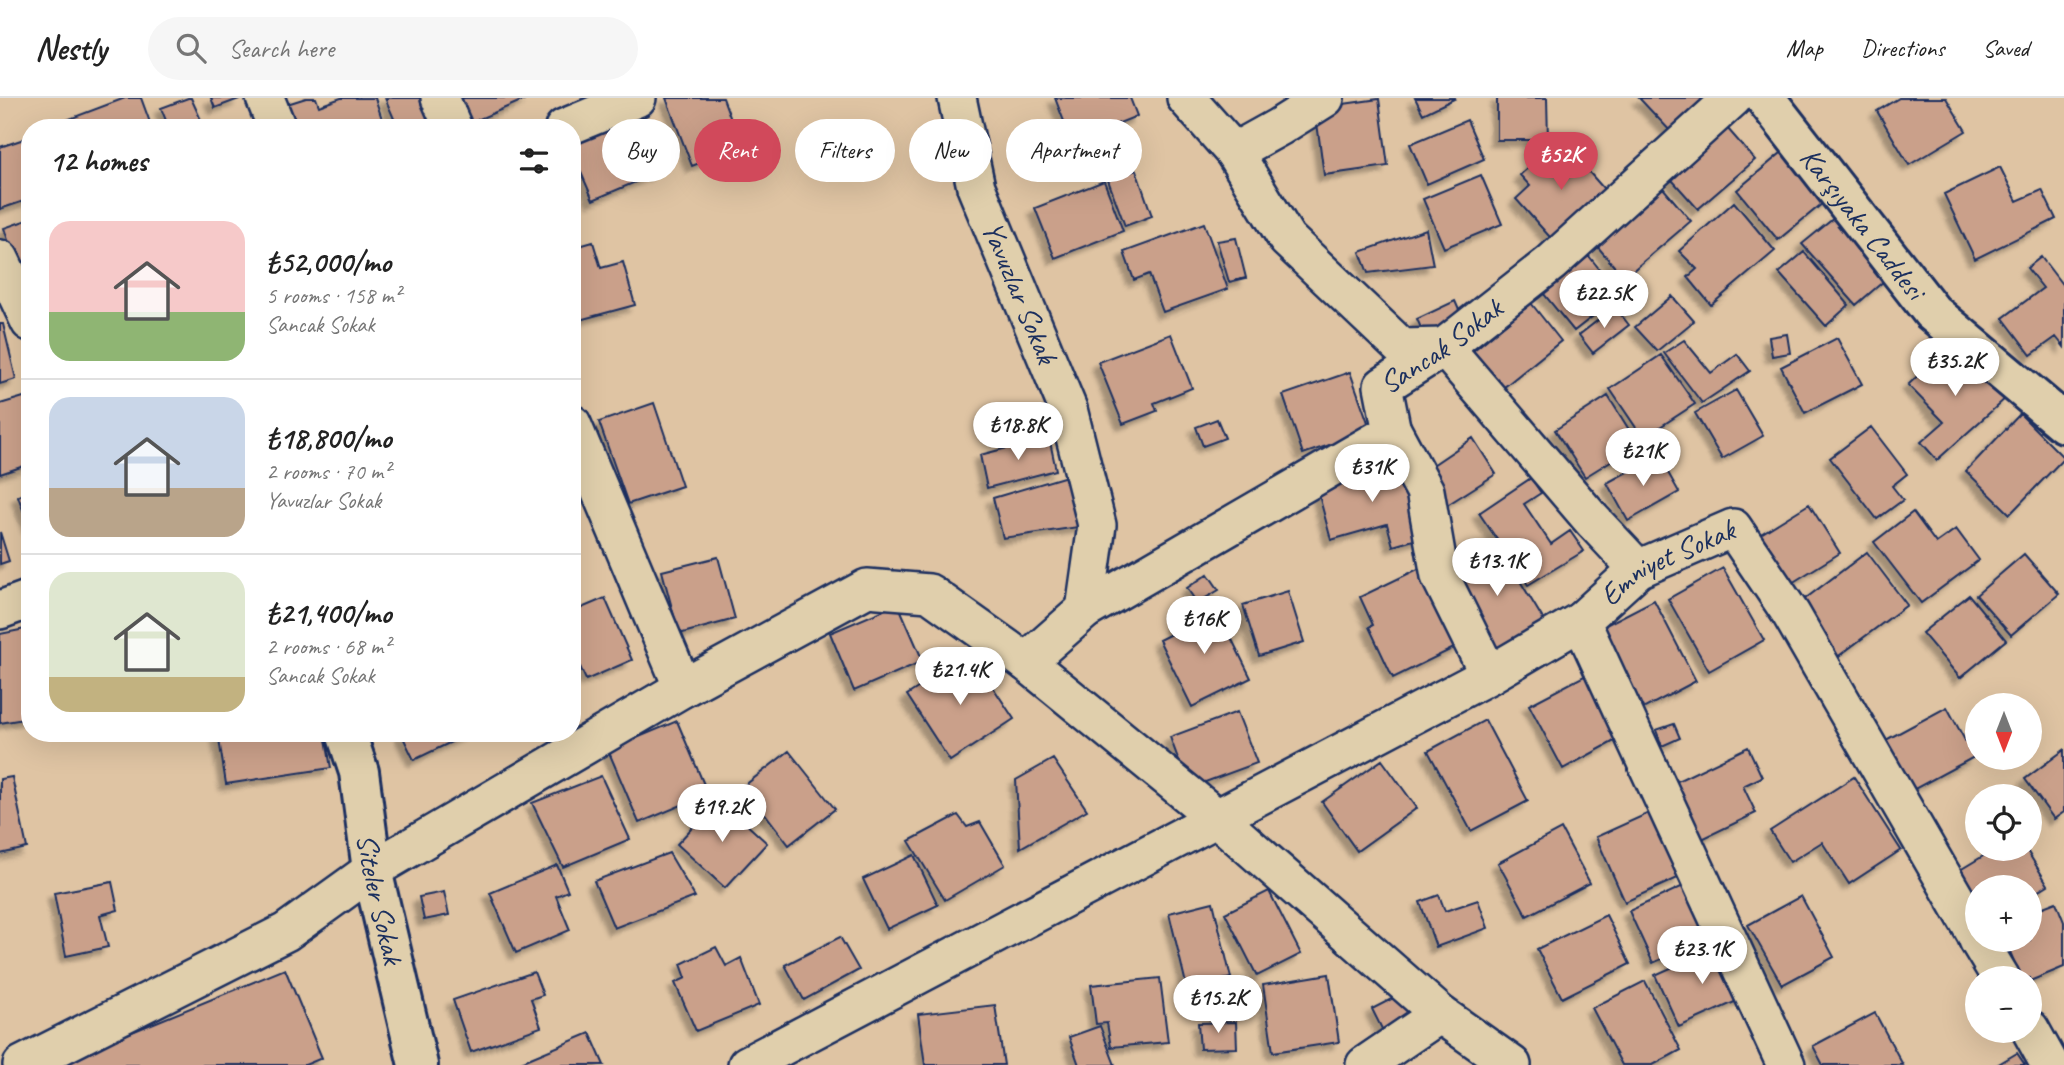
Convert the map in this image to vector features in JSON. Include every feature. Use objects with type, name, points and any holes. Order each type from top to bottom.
[{"type":"street","points":[[265,98],[273,119]]},
{"type":"street","points":[[440,98],[449,119]]},
{"type":"street","points":[[581,121],[638,98]]},
{"type":"street","name":"Yavuzlar Sokak","points":[[957,98],[976,187],[1068,409],[1075,435],[1097,525],[1085,610]]},
{"type":"street","points":[[1186,98],[1234,152],[1287,239],[1402,348],[1444,347],[1592,520],[1638,569]]},
{"type":"street","points":[[1234,152],[1325,98]]},
{"type":"street","name":"Sancak Sokak","points":[[1026,662],[1085,610],[1392,432],[1383,386],[1444,347],[1551,262],[1733,98]]},
{"type":"street","name":"Karşıyaka Caddesi","points":[[1765,98],[1932,312],[2064,423]]},
{"type":"street","points":[[0,259],[21,303]]},
{"type":"street","points":[[1391,428],[1424,491],[1440,576],[1489,675]]},
{"type":"street","points":[[581,445],[683,688]]},
{"type":"street","name":"Emniyet Sokak","points":[[1786,1065],[1581,621],[1638,569],[1733,528],[1791,614],[1965,916]]},
{"type":"street","points":[[22,1065],[286,932],[372,870],[683,688],[867,587],[929,593],[1026,662],[1217,818],[1440,1014],[1512,1065]]},
{"type":"street","points":[[0,610],[21,602]]},
{"type":"street","points":[[747,1065],[1489,675],[1581,621]]},
{"type":"street","name":"Siteler Sokak","points":[[349,742],[359,772],[372,870],[418,1065]]},
{"type":"street","points":[[1365,1065],[1440,1014]]},
{"type":"street","points":[[2038,1043],[2050,1065]]},
{"type":"building","points":[[125,98],[141,98],[149,119],[69,119]]},
{"type":"building","points":[[191,98],[201,119],[165,119],[161,108]]},
{"type":"building","points":[[211,98],[239,98],[239,99],[215,108]]},
{"type":"building","points":[[306,98],[316,98],[319,106],[341,98],[375,98],[382,119],[289,119],[284,105]]},
{"type":"building","points":[[385,98],[426,98],[431,119],[394,119]]},
{"type":"building","points":[[457,98],[528,98],[480,119],[466,119]]},
{"type":"building","points":[[666,98],[723,98],[731,119],[694,119],[692,166],[680,135],[680,119],[674,119]]},
{"type":"building","points":[[1055,98],[1130,98],[1137,116],[1130,119],[1063,119]]},
{"type":"building","points":[[1415,98],[1456,98],[1423,114]]},
{"type":"building","points":[[1497,98],[1547,98],[1548,140],[1497,140]]},
{"type":"building","points":[[1639,98],[1713,98],[1674,135]]},
{"type":"building","points":[[1899,98],[1946,98],[1966,131],[1909,165],[1877,111]]},
{"type":"building","points":[[1379,99],[1388,166],[1324,175],[1315,108]]},
{"type":"building","points":[[1467,120],[1484,159],[1427,184],[1410,144]]},
{"type":"building","points":[[1721,121],[1755,160],[1698,209],[1664,171]]},
{"type":"building","points":[[602,131],[602,182],[636,182],[593,200],[581,173],[581,140]]},
{"type":"building","points":[[1560,139],[1611,197],[1557,245],[1516,199],[1530,186],[1520,175]]},
{"type":"building","points":[[21,140],[21,202],[0,209],[0,147]]},
{"type":"building","points":[[1787,148],[1829,198],[1778,240],[1737,190]]},
{"type":"building","points":[[2000,167],[2017,201],[2042,190],[2056,219],[1975,259],[1944,194]]},
{"type":"building","points":[[1481,175],[1502,224],[1444,248],[1423,199]]},
{"type":"building","points":[[1104,182],[1123,231],[1055,258],[1035,208]]},
{"type":"building","points":[[1109,182],[1140,182],[1152,216],[1125,226]]},
{"type":"building","points":[[1658,182],[1691,221],[1624,278],[1592,240]]},
{"type":"building","points":[[1734,202],[1775,251],[1711,305],[1688,277],[1697,269],[1679,251]]},
{"type":"building","points":[[1839,214],[1891,275],[1856,305],[1802,244]]},
{"type":"building","points":[[21,222],[21,263],[16,264],[4,228]]},
{"type":"building","points":[[1204,223],[1228,289],[1163,312],[1149,274],[1134,280],[1124,252]]},
{"type":"building","points":[[1426,229],[1433,265],[1368,273],[1360,252]]},
{"type":"building","points":[[1236,238],[1246,278],[1229,282],[1217,241]]},
{"type":"building","points":[[593,242],[601,268],[623,262],[635,305],[581,320],[581,245]]},
{"type":"building","points":[[1804,252],[1849,305],[1826,326],[1779,273]]},
{"type":"building","points":[[1589,256],[1620,295],[1574,331],[1543,293]]},
{"type":"building","points":[[2041,257],[2064,287],[2064,347],[2056,337],[2031,355],[2003,318],[2043,288],[2027,268]]},
{"type":"building","points":[[1672,296],[1694,321],[1657,351],[1635,327]]},
{"type":"building","points":[[1455,301],[1463,319],[1425,337],[1417,319]]},
{"type":"building","points":[[1531,303],[1561,341],[1498,392],[1468,355]]},
{"type":"building","points":[[1615,307],[1629,325],[1593,353],[1579,335]]},
{"type":"building","points":[[0,324],[3,324],[16,379],[0,384]]},
{"type":"building","points":[[1171,334],[1192,388],[1154,403],[1157,411],[1123,424],[1098,362]]},
{"type":"building","points":[[1787,334],[1790,353],[1772,356],[1769,337]]},
{"type":"building","points":[[1837,338],[1862,384],[1805,413],[1781,367]]},
{"type":"building","points":[[1684,340],[1711,373],[1737,354],[1750,371],[1702,403],[1664,353]]},
{"type":"building","points":[[1953,342],[2006,398],[1937,460],[1921,442],[1944,422],[1908,385]]},
{"type":"building","points":[[1661,355],[1695,404],[1643,438],[1610,389]]},
{"type":"building","points":[[1350,372],[1371,431],[1303,454],[1283,395]]},
{"type":"building","points":[[1736,390],[1763,436],[1722,459],[1695,413]]},
{"type":"building","points":[[1608,396],[1638,444],[1585,477],[1555,430]]},
{"type":"building","points":[[21,398],[21,467],[0,474],[0,404]]},
{"type":"building","points":[[654,403],[682,486],[628,504],[599,422]]},
{"type":"building","points":[[2020,414],[2064,458],[2010,514],[1966,471]]},
{"type":"building","points":[[1217,419],[1225,438],[1203,446],[1196,427]]},
{"type":"building","points":[[1871,427],[1907,474],[1892,486],[1903,500],[1877,519],[1830,458]]},
{"type":"building","points":[[1049,437],[1056,470],[987,488],[980,455]]},
{"type":"building","points":[[1473,438],[1496,474],[1444,507],[1421,473]]},
{"type":"building","points":[[1658,455],[1679,492],[1628,521],[1607,483]]},
{"type":"building","points":[[1403,460],[1424,537],[1393,546],[1387,524],[1331,540],[1316,484]]},
{"type":"building","points":[[1070,475],[1085,526],[1003,538],[993,498]]},
{"type":"building","points":[[1531,478],[1541,493],[1524,504],[1551,544],[1570,531],[1584,551],[1528,585],[1479,513]]},
{"type":"building","points":[[1809,504],[1840,553],[1787,586],[1756,537]]},
{"type":"building","points":[[1913,512],[1936,543],[1956,529],[1979,560],[1921,603],[1874,542]]},
{"type":"building","points":[[0,532],[9,561],[0,564]]},
{"type":"building","points":[[1497,543],[1546,624],[1497,654],[1447,573]]},
{"type":"building","points":[[1867,552],[1907,605],[1836,658],[1797,605]]},
{"type":"building","points":[[2024,554],[2059,594],[2011,635],[1976,595]]},
{"type":"building","points":[[718,557],[735,619],[679,634],[662,571]]},
{"type":"building","points":[[1422,567],[1460,645],[1393,678],[1369,627],[1373,625],[1360,597]]},
{"type":"building","points":[[1723,568],[1764,640],[1709,671],[1668,599]]},
{"type":"building","points":[[1208,574],[1219,590],[1197,603],[1187,588]]},
{"type":"building","points":[[1288,591],[1304,642],[1259,656],[1243,605]]},
{"type":"building","points":[[1969,595],[2006,640],[1960,678],[1922,633]]},
{"type":"building","points":[[605,598],[632,660],[586,680],[581,669],[581,608]]},
{"type":"building","points":[[1654,600],[1696,681],[1643,709],[1600,628]]},
{"type":"building","points":[[1214,603],[1251,678],[1192,707],[1159,640],[1175,632],[1171,624]]},
{"type":"building","points":[[898,604],[923,661],[854,691],[830,633]]},
{"type":"building","points":[[21,630],[21,720],[0,723],[0,634]]},
{"type":"building","points":[[971,654],[1014,719],[950,761],[907,695]]},
{"type":"building","points":[[1586,675],[1620,738],[1563,769],[1529,705]]},
{"type":"building","points":[[1947,707],[1965,740],[1965,762],[1911,791],[1884,741]]},
{"type":"building","points":[[1237,712],[1257,763],[1189,788],[1170,737]]},
{"type":"building","points":[[1485,720],[1528,801],[1471,831],[1428,751]]},
{"type":"building","points":[[677,721],[708,794],[639,823],[608,750]]},
{"type":"building","points":[[1674,724],[1680,738],[1662,746],[1656,730]]},
{"type":"building","points":[[219,742],[327,742],[331,768],[226,784]]},
{"type":"building","points":[[405,742],[451,742],[414,760]]},
{"type":"building","points":[[1748,747],[1762,777],[1743,786],[1756,813],[1698,841],[1671,784]]},
{"type":"building","points":[[2064,750],[2064,812],[2054,819],[2042,802],[2042,784],[2029,784],[2025,779],[2037,770],[2042,770],[2042,766]]},
{"type":"building","points":[[789,751],[835,809],[789,845],[744,786]]},
{"type":"building","points":[[1053,759],[1087,810],[1020,848],[1016,780]]},
{"type":"building","points":[[1382,760],[1417,808],[1357,851],[1322,802]]},
{"type":"building","points":[[601,776],[630,839],[563,867],[532,803]]},
{"type":"building","points":[[12,777],[27,848],[0,854],[0,779]]},
{"type":"building","points":[[1854,777],[1901,850],[1849,884],[1822,842],[1790,862],[1770,831]]},
{"type":"building","points":[[719,799],[767,843],[725,888],[677,844]]},
{"type":"building","points":[[1651,812],[1680,877],[1625,902],[1596,837]]},
{"type":"building","points":[[958,815],[967,827],[980,822],[1005,865],[945,900],[909,841]]},
{"type":"building","points":[[1561,829],[1590,883],[1527,916],[1498,863]]},
{"type":"building","points":[[669,853],[695,897],[614,928],[594,881]]},
{"type":"building","points":[[914,855],[938,905],[887,929],[863,879]]},
{"type":"building","points":[[1975,861],[2033,861],[2042,875],[1965,875],[1965,878],[1960,870]]},
{"type":"building","points":[[557,865],[568,891],[556,896],[570,930],[516,953],[490,893]]},
{"type":"building","points":[[2042,875],[2048,885],[2042,889]]},
{"type":"building","points":[[112,882],[118,910],[100,915],[108,947],[66,956],[54,893]]},
{"type":"building","points":[[1692,882],[1716,934],[1653,963],[1629,911]]},
{"type":"building","points":[[1269,891],[1301,954],[1257,976],[1225,913]]},
{"type":"building","points":[[444,892],[449,915],[424,920],[419,897]]},
{"type":"building","points":[[1439,895],[1445,911],[1478,900],[1488,928],[1436,947],[1420,902]]},
{"type":"building","points":[[1801,896],[1834,957],[1782,985],[1748,925]]},
{"type":"building","points":[[1213,902],[1231,978],[1187,988],[1169,913]]},
{"type":"building","points":[[2056,902],[2064,922],[2064,967],[2042,976],[2042,966],[2016,966],[2010,952],[2042,952],[2042,907]]},
{"type":"building","points":[[1606,915],[1630,964],[1562,998],[1537,949]]},
{"type":"building","points":[[840,937],[859,970],[804,1000],[785,965]]},
{"type":"building","points":[[1724,944],[1748,996],[1679,1027],[1655,975]]},
{"type":"building","points":[[716,947],[726,966],[741,958],[759,1005],[696,1031],[675,983],[686,978],[681,964]]},
{"type":"building","points":[[285,969],[322,1058],[305,1065],[52,1065]]},
{"type":"building","points":[[534,972],[543,995],[531,999],[541,1027],[471,1052],[453,1000]]},
{"type":"building","points":[[1329,974],[1339,1042],[1273,1052],[1263,985]]},
{"type":"building","points":[[1160,978],[1168,1042],[1111,1047],[1107,1023],[1096,1024],[1091,985]]},
{"type":"building","points":[[1645,981],[1681,1050],[1653,1065],[1622,1065],[1592,1008]]},
{"type":"building","points":[[1401,994],[1415,1022],[1386,1037],[1372,1009]]},
{"type":"building","points":[[995,1005],[1004,1065],[925,1065],[918,1014]]},
{"type":"building","points":[[1875,1013],[1903,1065],[1823,1065],[1813,1046]]},
{"type":"building","points":[[1236,1022],[1237,1048],[1200,1049],[1198,1023]]},
{"type":"building","points":[[1100,1026],[1115,1065],[1079,1065],[1069,1037]]},
{"type":"building","points":[[590,1033],[604,1065],[514,1065]]},
{"type":"building","points":[[2017,1053],[2025,1065],[1997,1065]]}]
